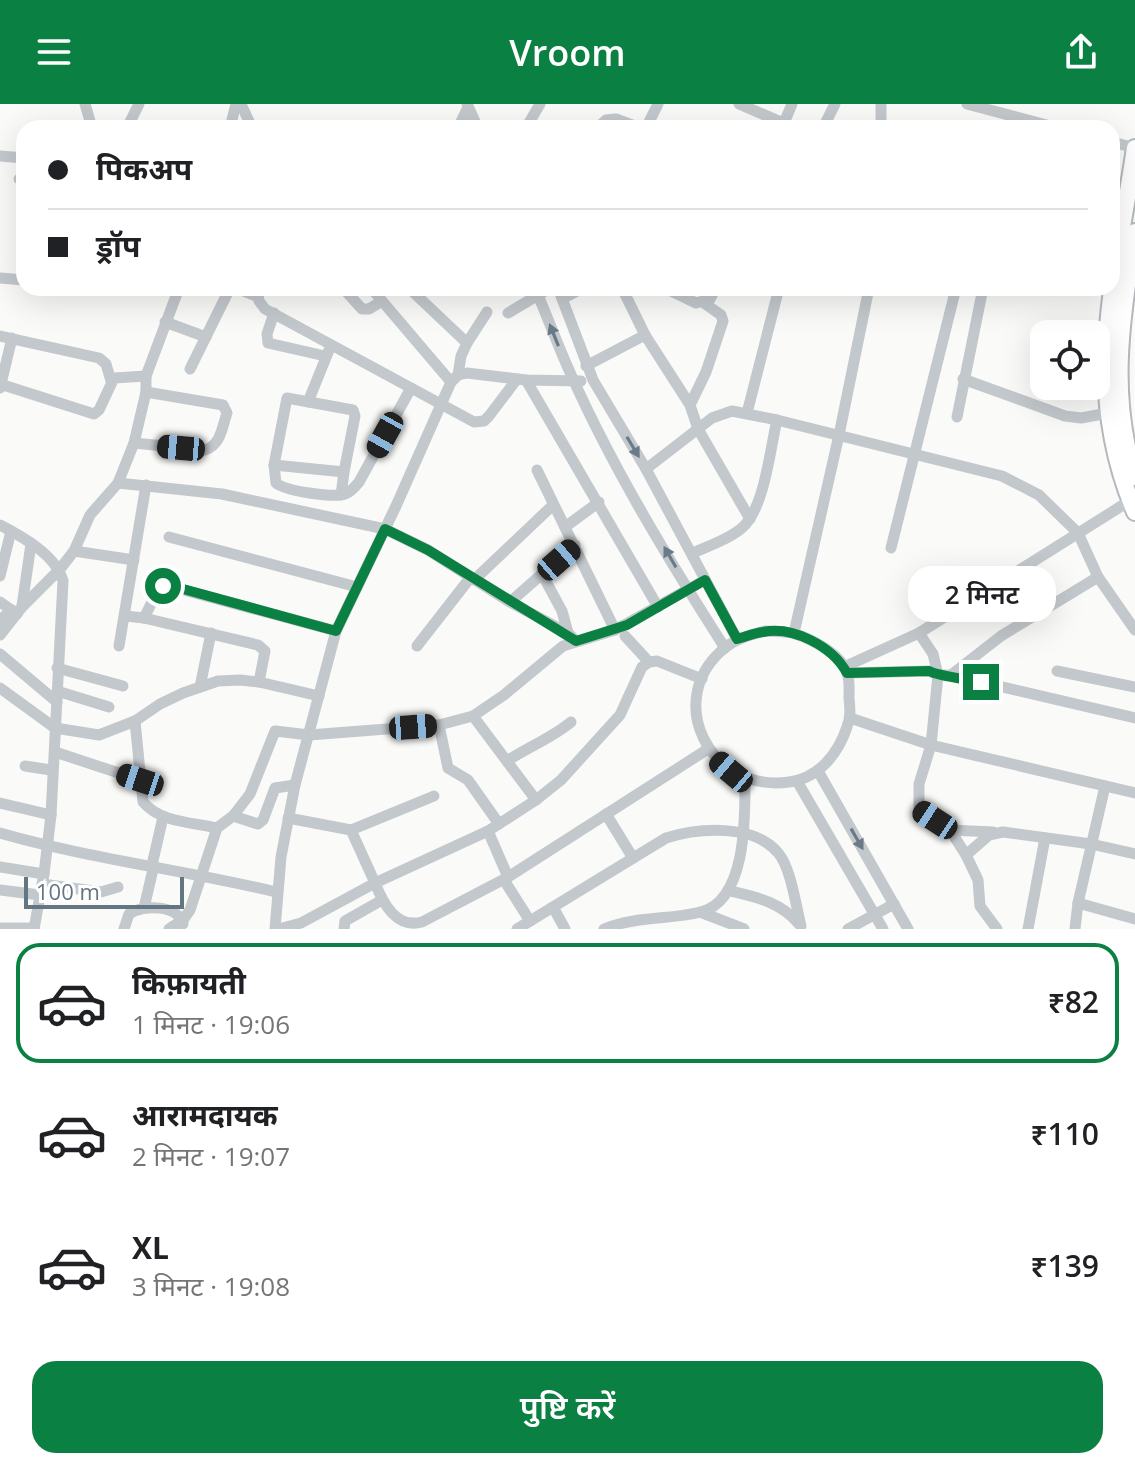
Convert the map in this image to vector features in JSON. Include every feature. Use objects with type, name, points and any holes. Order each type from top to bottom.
[{"type":"highway","points":[[1120,242],[1135,148]]},
{"type":"highway","points":[[1120,282],[1135,190]]},
{"type":"highway","points":[[1135,232],[1121,326],[1118,395],[1123,435],[1135,477]]},
{"type":"highway","points":[[1135,273],[1123,376],[1125,409],[1135,458]]},
{"type":"highway","points":[[1111,296],[1106,330],[1108,413],[1129,509]]},
{"type":"highway","points":[[1118,296],[1111,356],[1115,424],[1135,492]]},
{"type":"street","points":[[739,104],[762,108],[781,120]]},
{"type":"street","points":[[967,104],[1028,120]]},
{"type":"street","points":[[0,635],[17,610],[60,569],[74,551],[90,515],[118,483],[134,443],[146,392],[146,376],[176,296]]},
{"type":"street","points":[[190,369],[229,296]]},
{"type":"street","points":[[258,296],[265,309],[479,423],[522,379]]},
{"type":"street","points":[[350,296],[362,309],[369,309],[382,301]]},
{"type":"street","points":[[378,296],[454,378]]},
{"type":"street","points":[[417,296],[467,343]]},
{"type":"street","points":[[508,313],[531,296]]},
{"type":"street","points":[[538,296],[574,382],[688,590],[725,648]]},
{"type":"street","points":[[561,296],[593,380],[693,553],[737,639]]},
{"type":"street","points":[[626,296],[645,335],[690,405],[698,429],[750,519]]},
{"type":"street","points":[[682,296],[696,303],[704,303],[712,296]]},
{"type":"street","points":[[747,413],[777,296]]},
{"type":"street","points":[[794,633],[867,296]]},
{"type":"street","points":[[891,548],[954,296]]},
{"type":"street","points":[[957,417],[981,296]]},
{"type":"street","points":[[690,405],[706,372],[723,321],[721,315],[704,303]]},
{"type":"street","points":[[487,312],[467,343],[454,378],[336,631],[288,818],[276,892],[277,929],[302,926],[375,883],[488,831],[536,800],[561,780],[620,715],[642,667],[649,662],[657,661],[702,679]]},
{"type":"street","points":[[274,313],[267,334],[268,343],[325,356]]},
{"type":"street","points":[[165,322],[206,337]]},
{"type":"street","points":[[586,366],[645,335]]},
{"type":"street","points":[[111,381],[106,364],[99,358],[6,337],[0,385],[94,414],[99,410],[111,381],[120,376],[146,376]]},
{"type":"street","points":[[308,402],[332,345]]},
{"type":"street","points":[[454,378],[467,373],[574,382],[593,380]]},
{"type":"street","points":[[522,379],[599,502],[658,607]]},
{"type":"street","points":[[963,379],[1065,416],[1081,418],[1108,413]]},
{"type":"street","points":[[341,495],[353,410],[287,398],[274,479],[281,487],[341,495],[347,494],[359,482],[411,388]]},
{"type":"street","points":[[134,443],[205,450],[212,448],[217,444],[227,413],[223,405],[146,392]]},
{"type":"street","points":[[646,469],[723,412],[747,413],[1002,476],[1039,495],[1078,533],[1098,577],[1135,630]]},
{"type":"street","points":[[693,553],[741,529],[750,519],[759,498],[777,420]]},
{"type":"street","points":[[274,465],[344,472]]},
{"type":"street","points":[[537,470],[620,633],[649,662]]},
{"type":"street","points":[[118,483],[222,494],[385,529],[428,550],[572,637],[620,633],[705,580]]},
{"type":"street","points":[[119,646],[146,485]]},
{"type":"street","points":[[565,527],[599,502]]},
{"type":"street","points":[[417,646],[472,579],[553,505]]},
{"type":"street","points":[[846,670],[919,633],[1078,533],[1129,509]]},
{"type":"street","points":[[0,525],[31,544],[60,569],[63,581],[51,815],[42,884],[34,928],[0,928]]},
{"type":"street","points":[[0,576],[11,531]]},
{"type":"street","points":[[169,537],[357,587]]},
{"type":"street","points":[[0,620],[17,610],[31,544]]},
{"type":"street","points":[[510,602],[575,545]]},
{"type":"street","points":[[74,551],[134,560]]},
{"type":"street","points":[[542,574],[572,637]]},
{"type":"street","points":[[951,675],[1001,636],[1098,577]]},
{"type":"street","points":[[144,618],[158,590],[169,586],[336,631]]},
{"type":"street","points":[[0,602],[17,610]]},
{"type":"street","points":[[125,616],[263,647],[265,651],[259,682]]},
{"type":"street","points":[[765,631],[794,633],[831,653],[846,670],[850,718],[840,748],[818,771],[797,781],[771,785],[731,772],[708,749],[698,726],[696,702],[702,679],[711,662],[737,639],[765,631]]},
{"type":"street","points":[[200,687],[211,633]]},
{"type":"street","points":[[919,633],[933,654],[938,675],[931,745],[919,784],[919,810],[950,830],[978,880],[980,906],[997,929]]},
{"type":"street","points":[[169,929],[183,925],[194,902],[217,828],[233,816],[250,794],[275,731],[309,735],[439,725],[473,716],[504,695],[572,637]]},
{"type":"street","points":[[0,654],[57,696],[109,707]]},
{"type":"street","points":[[57,668],[123,686]]},
{"type":"street","points":[[846,670],[929,671],[1135,718]]},
{"type":"street","points":[[1057,671],[1135,687]]},
{"type":"street","points":[[0,688],[55,728],[99,735],[135,721],[160,704],[218,681],[259,682],[319,696]]},
{"type":"street","points":[[473,716],[536,800]]},
{"type":"street","points":[[850,718],[931,745],[1135,793]]},
{"type":"street","points":[[135,721],[143,802],[163,817],[217,828]]},
{"type":"street","points":[[507,761],[571,722]]},
{"type":"street","points":[[439,725],[448,768],[468,780],[499,824]]},
{"type":"street","points":[[351,830],[382,900],[405,926],[412,925],[506,878],[708,749]]},
{"type":"street","points":[[55,752],[140,780]]},
{"type":"street","points":[[25,766],[51,770]]},
{"type":"street","points":[[818,771],[908,929]]},
{"type":"street","points":[[604,929],[639,918],[700,912],[715,907],[730,891],[744,832],[745,779]]},
{"type":"street","points":[[797,781],[883,929]]},
{"type":"street","points":[[233,816],[258,824],[263,820],[275,788],[295,785]]},
{"type":"street","points":[[1075,929],[1078,903],[1105,786]]},
{"type":"street","points":[[288,818],[351,830],[434,796]]},
{"type":"street","points":[[0,803],[51,815]]},
{"type":"street","points":[[606,814],[633,858]]},
{"type":"street","points":[[144,908],[163,817]]},
{"type":"street","points":[[950,830],[1027,834],[1135,854]]},
{"type":"street","points":[[488,831],[506,878],[530,921]]},
{"type":"street","points":[[517,929],[666,838],[689,831],[744,832],[779,853],[802,928]]},
{"type":"street","points":[[0,833],[48,847],[201,874],[276,892]]},
{"type":"street","points":[[966,855],[989,835],[999,833]]},
{"type":"street","points":[[1028,929],[1045,838]]},
{"type":"street","points":[[0,867],[42,884],[101,892],[118,887]]},
{"type":"street","points":[[0,890],[42,884]]},
{"type":"street","points":[[730,891],[764,899],[793,917],[802,928]]},
{"type":"street","points":[[344,929],[342,925],[345,921],[382,900]]},
{"type":"street","points":[[1078,903],[1134,915]]},
{"type":"street","points":[[848,929],[894,904]]},
{"type":"street","points":[[553,907],[565,929]]},
{"type":"street","points":[[124,929],[129,914],[144,908],[178,913],[183,925]]},
{"type":"street","points":[[700,912],[744,929]]},
{"type":"route","points":[[163,586],[336,631],[385,529],[428,550],[510,602],[568,633],[576,641],[627,625],[705,580],[737,639],[765,631],[794,633],[831,653],[847,673],[929,671],[981,682]]}]
